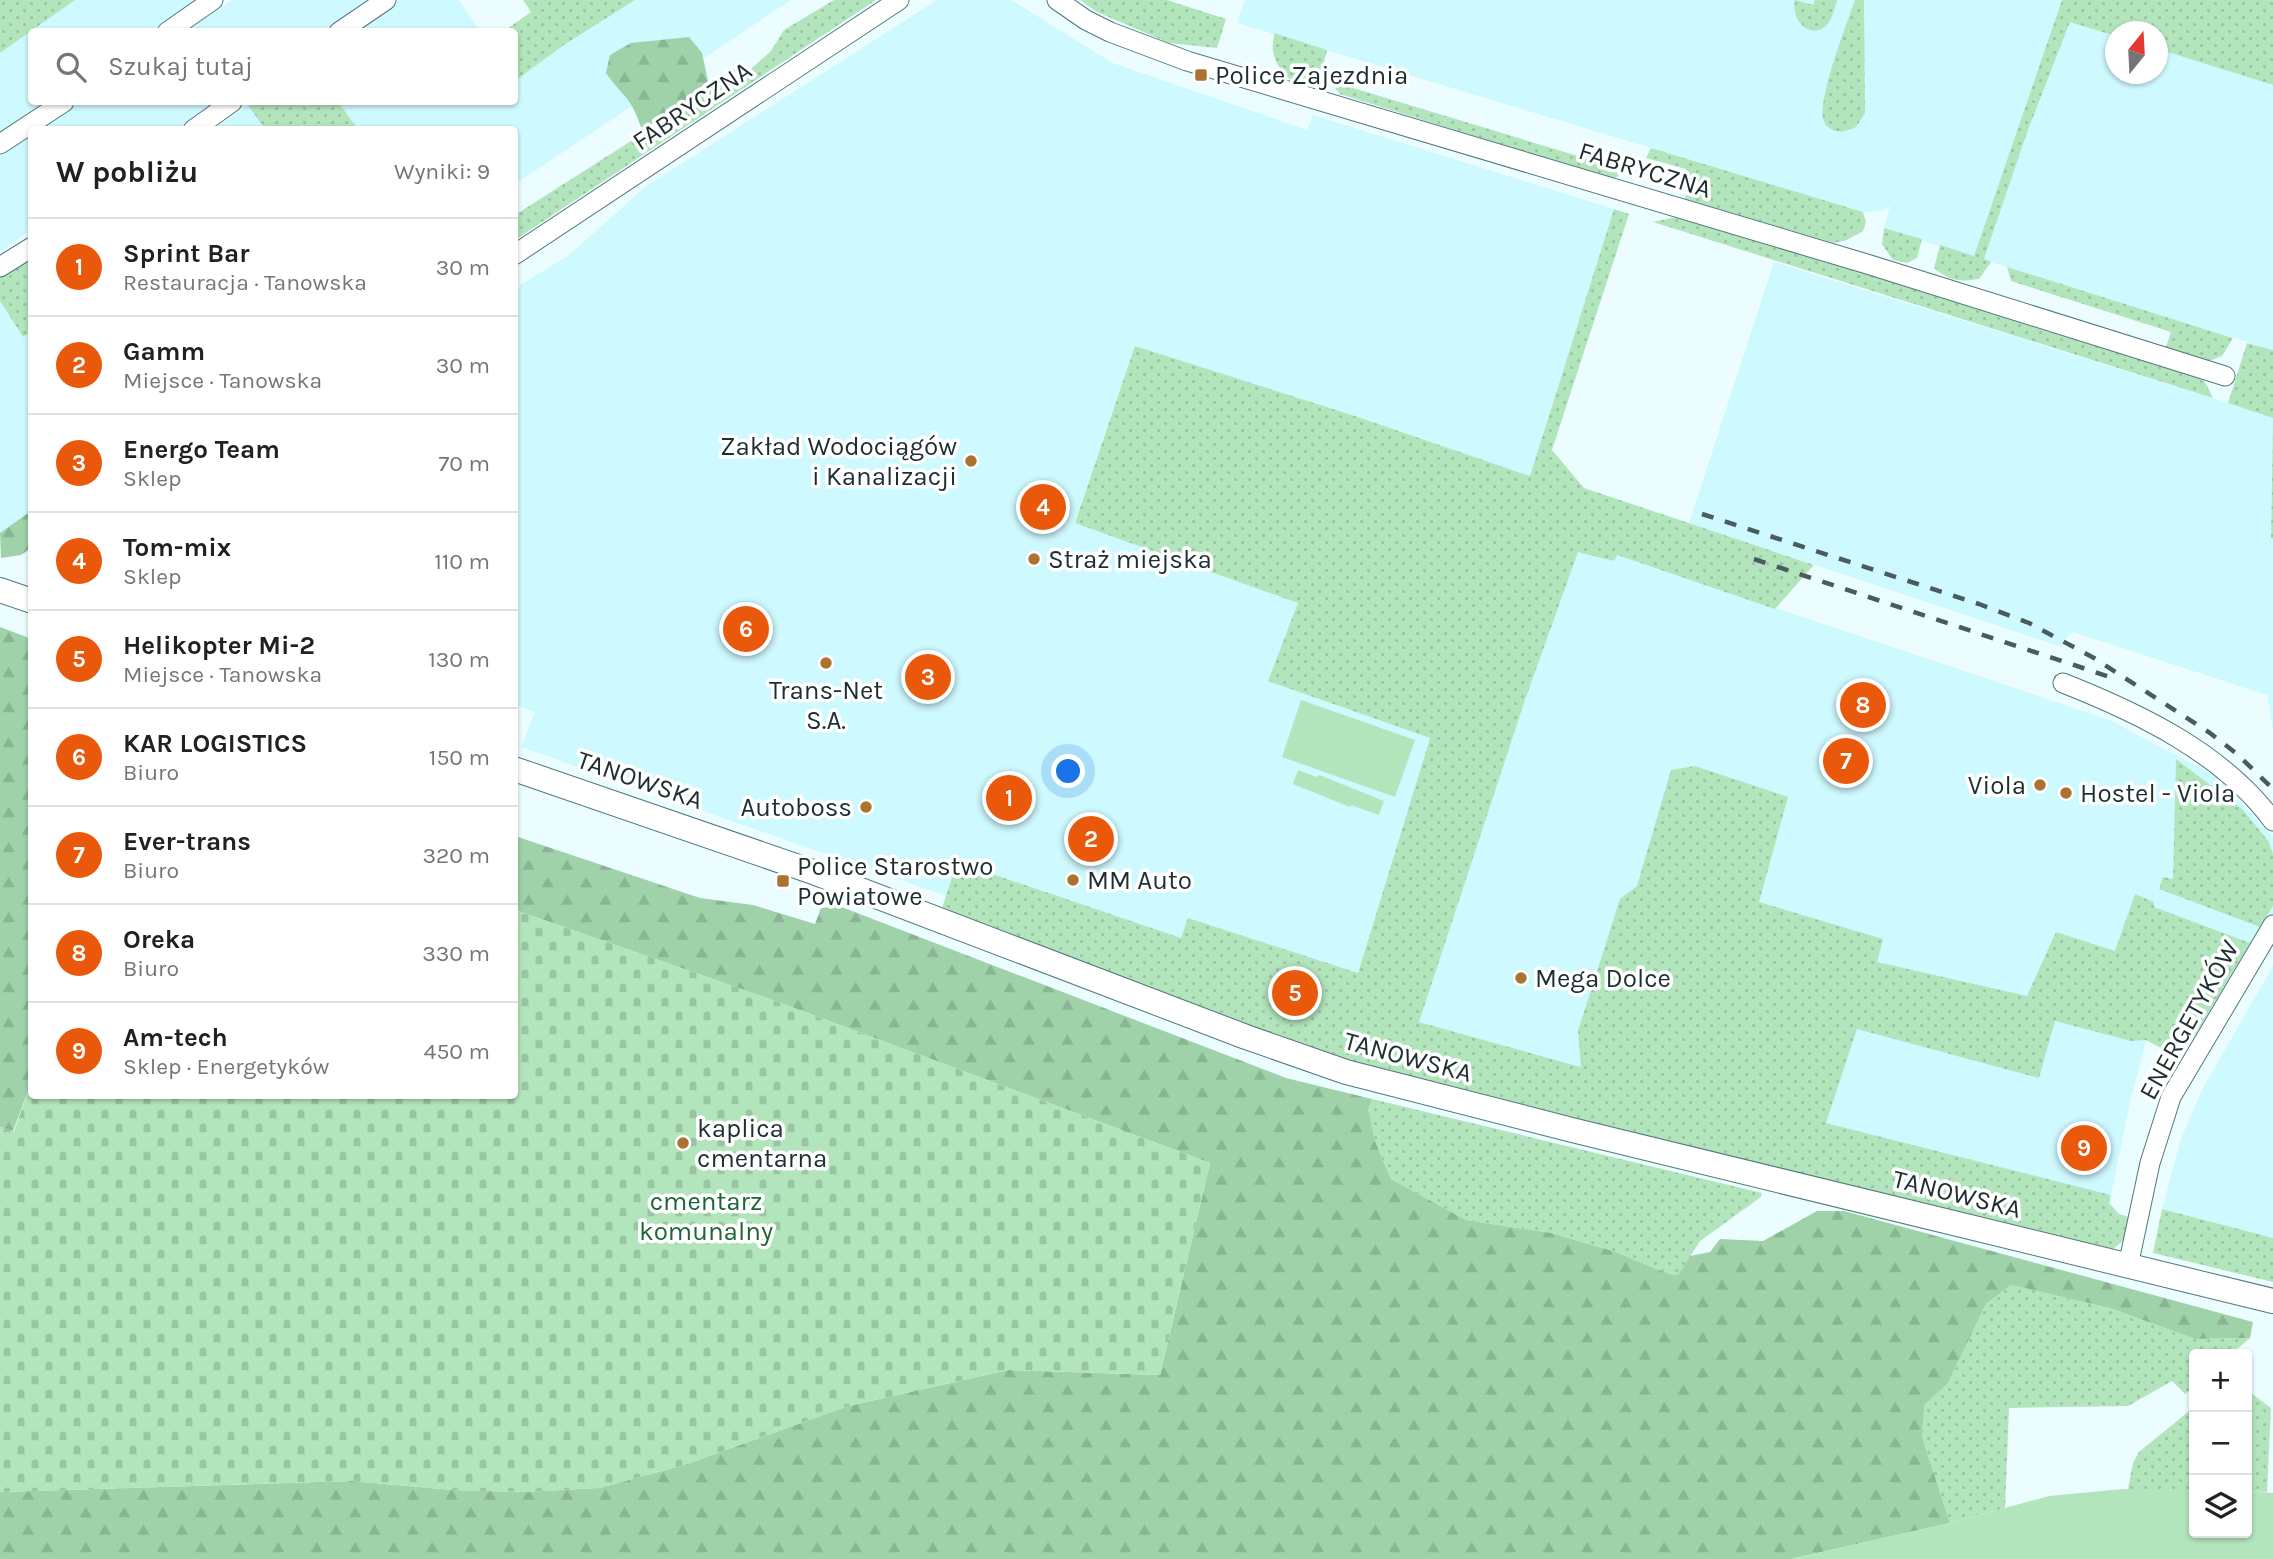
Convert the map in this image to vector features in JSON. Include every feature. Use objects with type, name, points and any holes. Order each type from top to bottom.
[{"type":"main road","points":[[0,590],[28,600]]},
{"type":"main road","name":"TANOWSKA","points":[[518,770],[816,873],[1279,1050],[1346,1072],[1572,1130],[2273,1301]]},
{"type":"street","points":[[173,28],[213,0]]},
{"type":"street","points":[[345,28],[386,0]]},
{"type":"street","name":"FABRYCZNA","points":[[518,252],[899,0]]},
{"type":"street","name":"FABRYCZNA","points":[[1057,0],[1086,20],[1110,32],[1187,61],[1867,264],[2225,376]]},
{"type":"street","points":[[0,144],[59,105]]},
{"type":"street","points":[[199,126],[228,105]]},
{"type":"street","points":[[0,267],[28,250]]},
{"type":"street","points":[[2063,683],[2119,706],[2177,738],[2235,780],[2273,821]]},
{"type":"street","name":"ENERGETYKÓW","points":[[2128,1266],[2150,1163],[2171,1097],[2273,925]]},
{"type":"shaded area","points":[[75,0],[195,0],[154,28],[35,28]]},
{"type":"shaded area","points":[[232,0],[371,0],[329,28],[191,28]]},
{"type":"shaded area","points":[[399,0],[459,0],[478,28],[359,28]]},
{"type":"shaded area","points":[[635,0],[791,0],[518,182],[518,126],[218,126],[248,105],[518,105],[518,79],[564,45]]},
{"type":"shaded area","points":[[937,0],[1011,0],[1113,63],[1307,130],[1313,115],[1614,209],[1530,476],[1358,417],[1135,346],[1075,522],[1299,603],[1268,681],[1430,738],[1350,998],[956,863],[946,896],[521,747],[535,712],[518,706],[518,290],[520,285],[568,256],[645,187]]},
{"type":"shaded area","points":[[1245,0],[2062,0],[1974,257],[1884,228],[1890,206],[1881,211],[1863,212],[1237,23]]},
{"type":"shaded area","points":[[2070,22],[2105,33],[2105,84],[2168,84],[2168,52],[2273,85],[2273,350],[1984,260],[2028,130]]},
{"type":"shaded area","points":[[28,33],[28,105],[45,105],[0,136],[0,53]]},
{"type":"shaded area","points":[[77,105],[217,105],[185,126],[46,126]]},
{"type":"shaded area","points":[[28,137],[28,232],[0,252],[0,156]]},
{"type":"shaded area","points":[[1774,262],[2273,417],[2273,730],[2267,695],[2073,632],[2062,647],[1689,523]]},
{"type":"shaded area","points":[[0,301],[23,337],[28,334],[28,513],[0,533]]},
{"type":"shaded area","points":[[1578,551],[1613,561],[1616,555],[2110,720],[2217,777],[2273,838],[2273,914],[2190,1043],[2146,1041],[2111,1195],[1826,1123],[1582,1067],[1418,1022],[1525,700]]},
{"type":"shaded area","points":[[2273,966],[2273,1238],[2162,1209],[2181,1139],[2202,1090]]},
{"type":"green space","points":[[0,0],[75,0],[35,28],[28,28],[28,33],[0,53]]},
{"type":"green space","points":[[523,0],[635,0],[564,45],[518,79],[518,28],[508,28],[531,12]]},
{"type":"green space","points":[[834,0],[876,0],[518,238],[518,213],[642,134],[730,70],[751,69],[771,51],[784,30]]},
{"type":"green space","points":[[1080,0],[1167,0],[1226,19],[1217,48],[1169,43],[1097,12]]},
{"type":"green space","points":[[1795,0],[1813,5],[1815,0],[1837,0],[1829,22],[1817,31],[1804,27],[1800,22],[1794,8]]},
{"type":"green space","points":[[1855,0],[1864,0],[1865,113],[1856,127],[1842,132],[1827,126],[1824,121],[1824,97]]},
{"type":"green space","points":[[2062,0],[2273,0],[2273,85],[2168,52],[2168,21],[2105,21],[2105,33],[2070,22],[2028,130],[1984,259],[1991,262],[1979,279],[1950,278],[1934,268],[1940,245],[1974,256]]},
{"type":"green space","points":[[1274,33],[1327,50],[1316,76],[1302,83],[1295,82],[1283,73],[1273,51]]},
{"type":"green space","points":[[689,37],[702,53],[708,81],[674,110],[642,130],[630,103],[606,73],[610,55],[631,43]]},
{"type":"green space","points":[[1340,84],[1614,167],[1619,176],[1611,179],[1340,94],[1335,88]]},
{"type":"green space","points":[[248,105],[340,105],[356,126],[263,126]]},
{"type":"green space","points":[[1651,148],[1863,212],[1866,222],[1863,231],[1847,240],[1834,243],[1685,199],[1688,181],[1686,169],[1646,158]]},
{"type":"green space","points":[[1614,209],[1629,214],[1552,450],[1584,488],[1814,565],[1775,609],[1617,555],[1614,561],[1578,552],[1525,700],[1419,1022],[1581,1067],[1578,1031],[1620,899],[1637,886],[1671,770],[1695,766],[1788,797],[1759,902],[1883,939],[1877,962],[2027,996],[2056,932],[2115,951],[2135,894],[2154,902],[2154,907],[2250,943],[2190,1043],[2161,1048],[2146,1040],[2131,1041],[2055,1021],[2039,1078],[1857,1029],[1826,1123],[2111,1195],[2109,1203],[2119,1214],[2132,1218],[2127,1238],[2109,1252],[1396,1076],[1279,1041],[941,911],[957,862],[1181,938],[1188,918],[1358,973],[1430,738],[1268,681],[1298,603],[1075,523],[1135,346],[1358,417],[1530,476]]},
{"type":"green space","points":[[1681,216],[2189,372],[2205,382],[2213,398],[1653,222]]},
{"type":"green space","points":[[1884,228],[1922,239],[1917,258],[1907,263],[1893,260],[1882,244]]},
{"type":"green space","points":[[28,262],[28,334],[23,337],[0,301],[0,277]]},
{"type":"green space","points":[[2007,267],[2233,338],[2222,356],[2209,361],[2166,347],[2171,332],[2011,281]]},
{"type":"green space","points":[[2247,343],[2273,350],[2273,418],[2228,403]]},
{"type":"green space","points":[[2273,418],[2273,539],[2271,538]]},
{"type":"green space","points":[[28,513],[28,550],[21,555],[1,558],[0,533]]},
{"type":"green space","points":[[0,627],[28,638],[28,1091],[13,1131],[0,1127]]},
{"type":"green space","points":[[1301,700],[1415,740],[1395,797],[1282,757]]},
{"type":"green space","points":[[2176,759],[2243,810],[2269,842],[2273,854],[2273,906],[2260,927],[2159,889],[2163,877],[2173,879]]},
{"type":"green space","points":[[1298,770],[1317,777],[1319,775],[1384,801],[1379,815],[1351,805],[1350,807],[1293,784]]},
{"type":"green space","points":[[518,837],[700,898],[753,905],[815,924],[821,908],[839,906],[1286,1078],[1372,1099],[1368,1109],[1375,1141],[1391,1179],[1466,1220],[1551,1233],[1613,1251],[1669,1274],[1678,1275],[1690,1256],[1710,1252],[1720,1239],[1763,1241],[1817,1211],[1844,1211],[2253,1322],[2250,1338],[2195,1339],[2110,1308],[2011,1285],[1986,1304],[1948,1383],[1924,1405],[1922,1437],[1950,1523],[1791,1559],[0,1559],[0,1492],[351,1481],[453,1490],[523,1492],[599,1488],[684,1465],[848,1406],[1008,1370],[1160,1375],[1210,1163],[767,998],[518,911]]},
{"type":"green space","name":"cmentarz komunalny","points":[[518,911],[767,998],[1210,1163],[1160,1375],[1008,1370],[848,1406],[684,1465],[599,1488],[523,1492],[453,1490],[351,1481],[0,1492],[0,1127],[14,1131],[28,1091],[28,1099],[518,1099]]},
{"type":"green space","points":[[1372,1099],[1762,1193],[1761,1197],[1700,1241],[1678,1275],[1669,1274],[1613,1251],[1551,1233],[1466,1220],[1391,1179],[1375,1141],[1367,1109]]},
{"type":"green space","points":[[2162,1209],[2273,1238],[2273,1282],[2153,1253]]},
{"type":"green space","points":[[2011,1285],[2110,1308],[2195,1339],[2250,1338],[2237,1349],[2189,1349],[2189,1390],[2185,1394],[2172,1381],[2128,1406],[2009,1408],[2005,1508],[1950,1523],[1922,1437],[1923,1405],[1948,1383],[1986,1304]]},
{"type":"green space","points":[[2252,1394],[2271,1408],[2267,1492],[2252,1491]]},
{"type":"green space","points":[[2189,1411],[2189,1489],[2128,1489],[2133,1463],[2139,1452]]},
{"type":"green space","points":[[2123,1489],[2189,1489],[2189,1538],[2252,1538],[2252,1491],[2273,1493],[2273,1559],[1791,1559],[1950,1523],[2049,1496]]},
{"type":"railway","points":[[1702,514],[1979,604],[2029,623],[2094,658],[2210,733],[2237,754],[2273,789]]},
{"type":"railway","points":[[1754,559],[2113,678]]},
{"type":"place","name":"Police Zajezdnia","points":[[1201,75]]},
{"type":"place","name":"Zakład Wodociągów i Kanalizacji","points":[[971,461]]},
{"type":"place","name":"Tom-mix","points":[[1043,507]]},
{"type":"place","name":"Straż miejska","points":[[1034,559]]},
{"type":"place","name":"KAR LOGISTICS","points":[[746,629]]},
{"type":"place","name":"Trans-Net S.A.","points":[[826,663]]},
{"type":"place","name":"Energo Team","points":[[928,677]]},
{"type":"place","name":"Oreka","points":[[1863,705]]},
{"type":"place","name":"Ever-trans","points":[[1846,761]]},
{"type":"place","name":"Viola","points":[[2040,785]]},
{"type":"place","name":"Hostel - Viola","points":[[2066,793]]},
{"type":"place","name":"Sprint Bar","points":[[1009,798]]},
{"type":"place","name":"Autoboss","points":[[866,807]]},
{"type":"place","name":"Gamm","points":[[1091,839]]},
{"type":"place","name":"MM Auto","points":[[1073,880]]},
{"type":"place","name":"Police Starostwo Powiatowe","points":[[783,881]]},
{"type":"place","name":"Mega Dolce","points":[[1521,978]]},
{"type":"place","name":"Helikopter Mi-2","points":[[1295,993]]},
{"type":"place","name":"kaplica cmentarna","points":[[683,1143]]},
{"type":"place","name":"Am-tech","points":[[2084,1148]]}]
